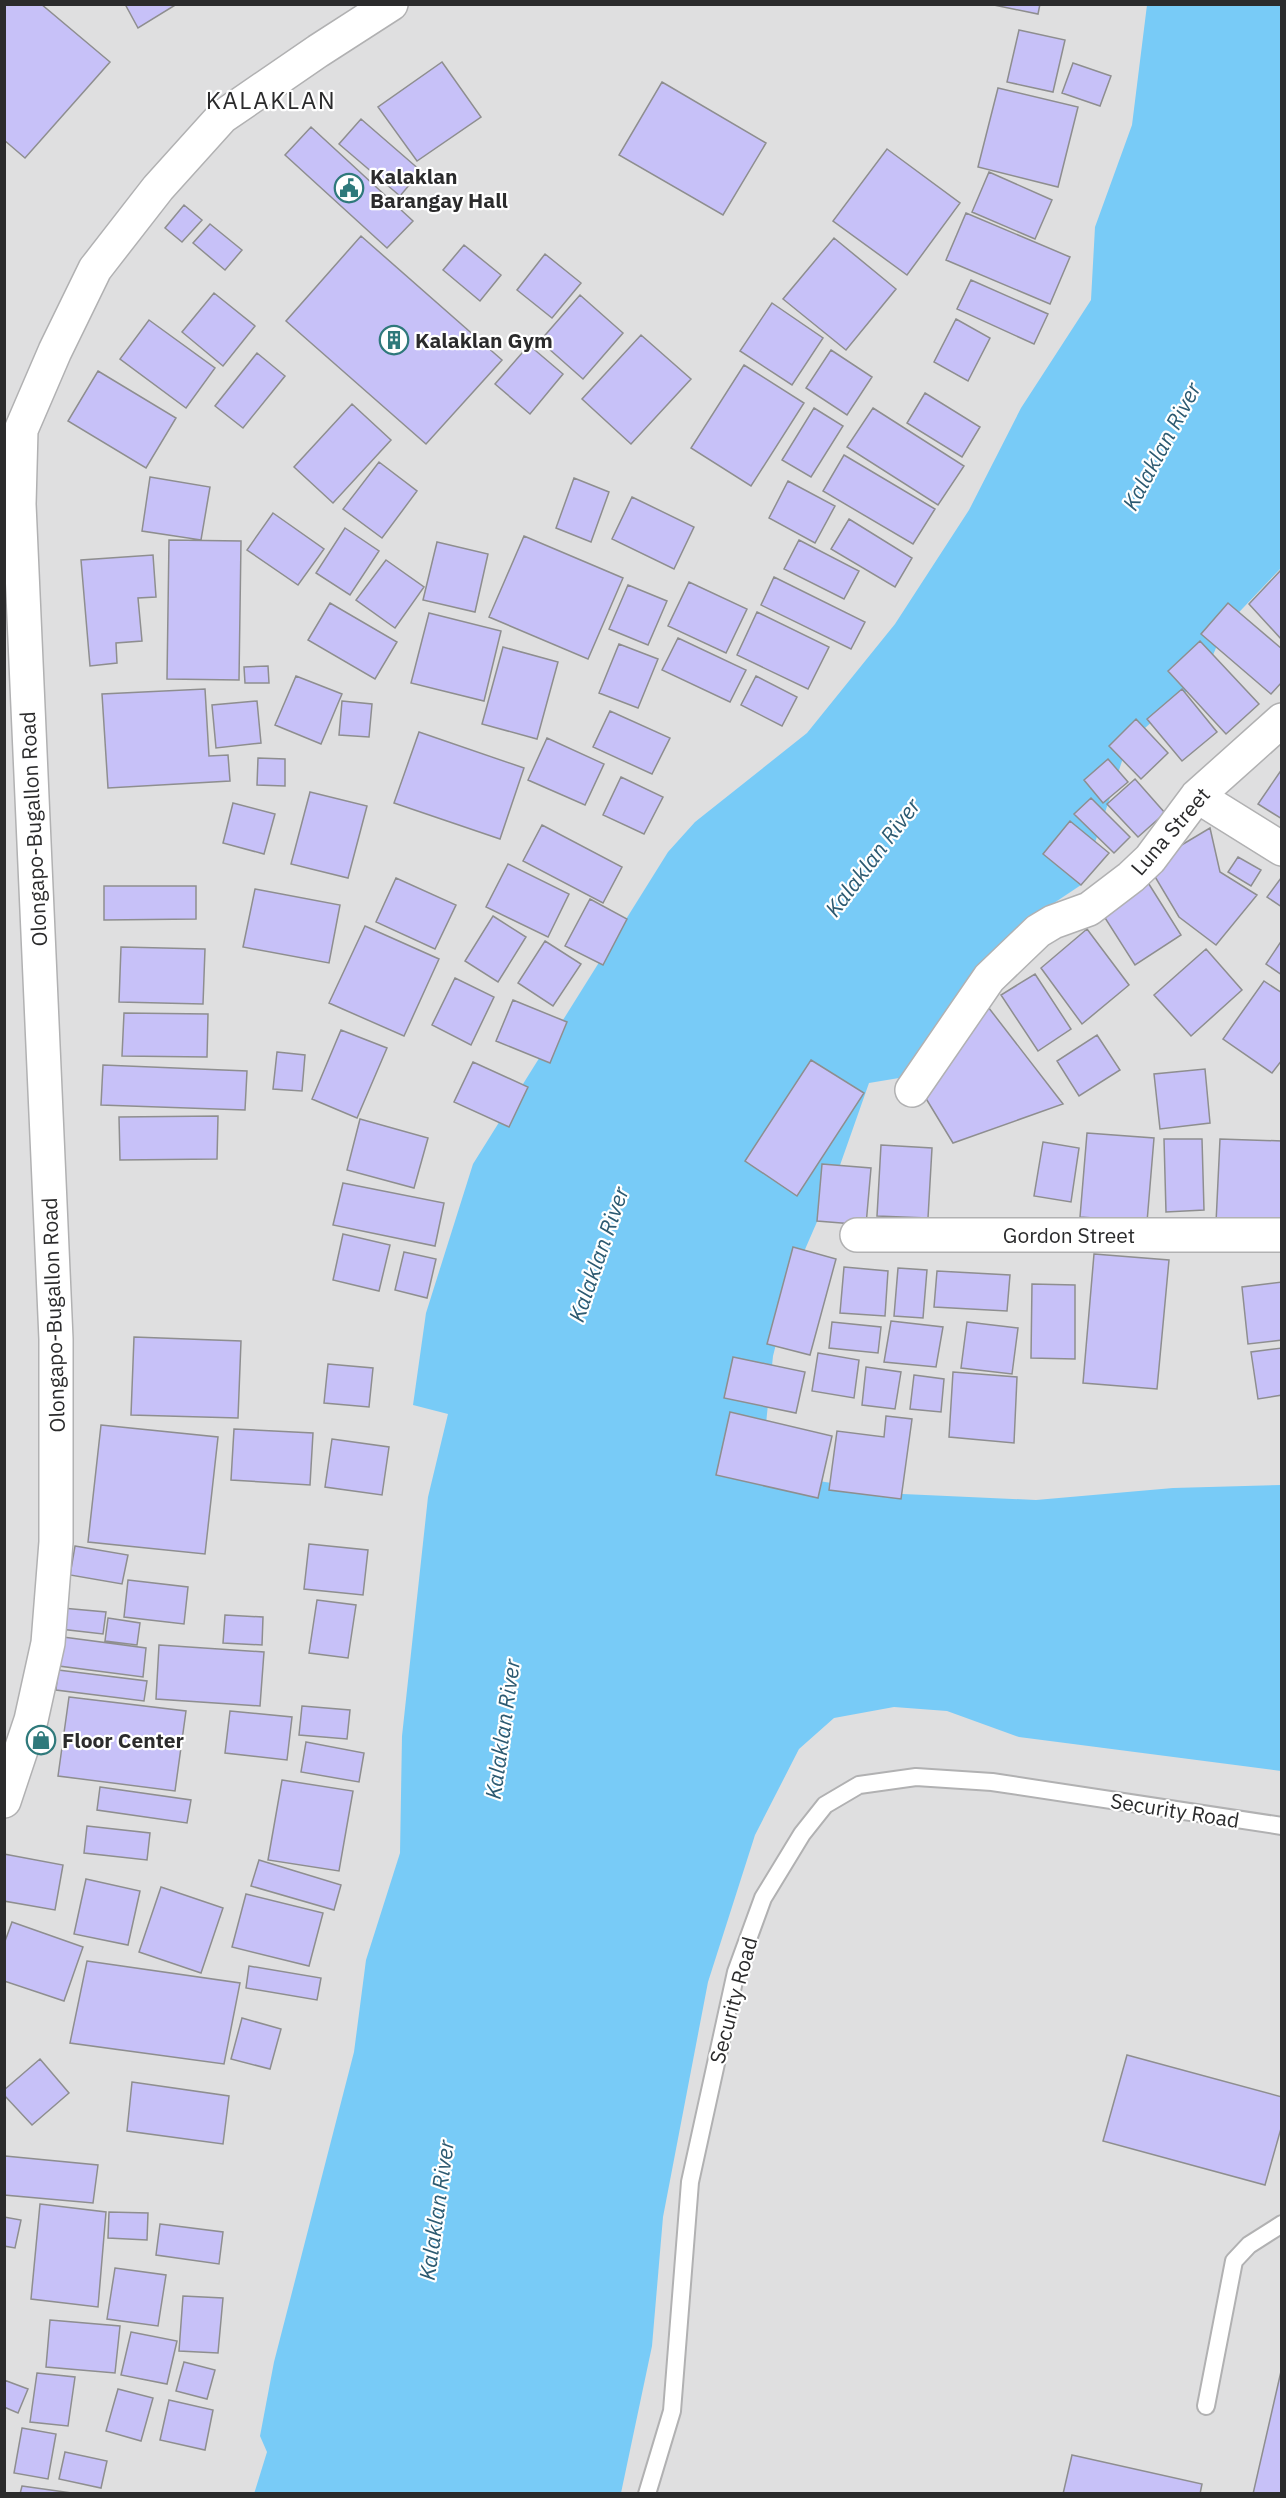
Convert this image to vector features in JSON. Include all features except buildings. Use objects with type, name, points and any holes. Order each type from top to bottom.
[{"type":"main road","name":"Olongapo-Bugallon Road","points":[[4,1801],[31,1720],[48,1643],[57,1542],[56,1339],[19,504],[21,430],[55,351],[95,269],[158,188],[222,117],[391,4]]},
{"type":"main road","name":"Luna Street","points":[[912,1090],[989,978],[1038,931],[1053,922],[1089,909],[1131,877],[1150,859],[1197,796],[1281,720]]},
{"type":"main road","points":[[1197,796],[1281,849]]},
{"type":"main road","name":"Gordon Street","points":[[857,1235],[1281,1235]]},
{"type":"lane","name":"Security Road","points":[[647,2493],[672,2411],[690,2182],[736,1972],[763,1898],[802,1834],[825,1805],[859,1785],[916,1777],[992,1782],[1281,1826]]},
{"type":"lane","points":[[1206,2406],[1234,2261],[1248,2245],[1281,2224]]},
{"type":"water","name":"Kalaklan River","points":[[1147,5],[1281,5],[1281,568],[1224,628],[1205,675],[1128,743],[1081,885],[1030,919],[899,1078],[869,1083],[833,1185],[793,1277],[773,1356],[761,1472],[903,1494],[1036,1500],[1173,1488],[1281,1485],[1281,1771],[1019,1737],[947,1711],[894,1707],[834,1718],[799,1749],[755,1835],[708,1982],[663,2217],[652,2346],[621,2493],[254,2494],[267,2452],[260,2436],[274,2362],[354,2052],[366,1960],[400,1853],[402,1736],[428,1497],[448,1414],[413,1405],[426,1313],[473,1164],[668,852],[695,822],[807,733],[895,624],[969,510],[1021,408],[1091,300],[1095,227],[1132,125]]},
{"type":"place","name":"Kalaklan Barangay Hall","points":[[349,188]]},
{"type":"place","name":"Kalaklan Gym","points":[[394,340]]},
{"type":"place","name":"Floor Center","points":[[41,1740]]},
{"type":"district","name":"KALAKLAN","points":[[271,100]]}]
